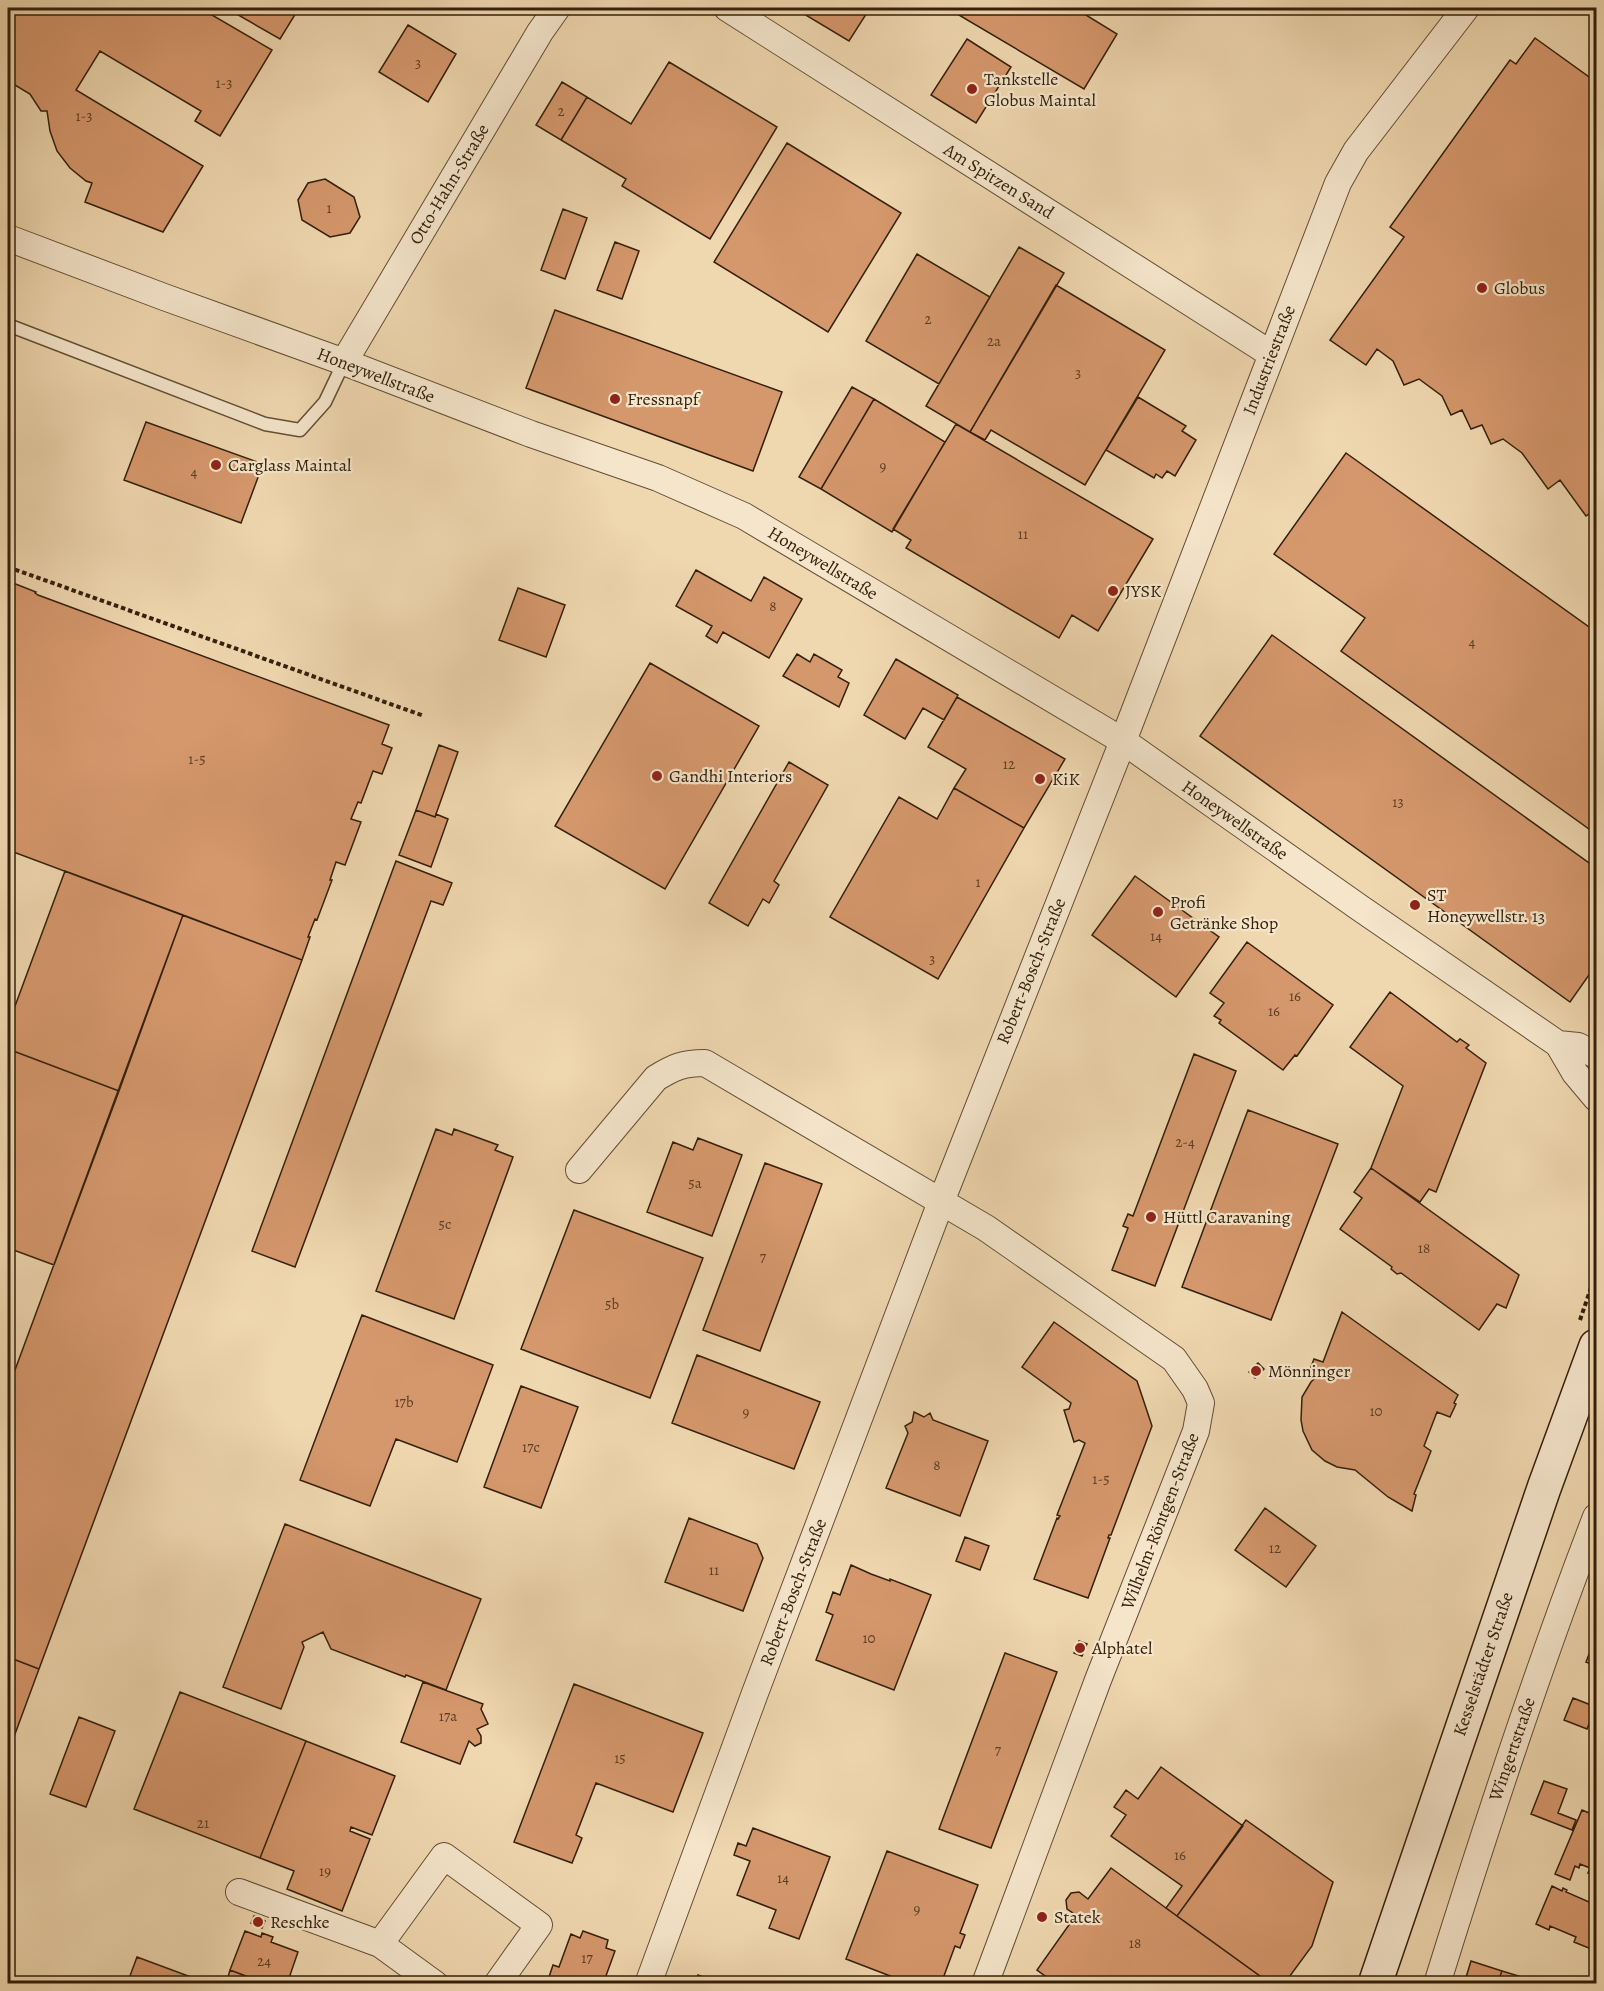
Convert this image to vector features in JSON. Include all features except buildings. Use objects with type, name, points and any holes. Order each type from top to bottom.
[{"type":"main road","name":"Kesselstädter Straße","points":[[1375,1983],[1540,1499],[1596,1346]]},
{"type":"street","name":"Otto-Hahn-Straße","points":[[344,362],[540,32],[557,8]]},
{"type":"street","name":"Am Spitzen Sand","points":[[726,8],[1271,354]]},
{"type":"street","name":"Industriestraße","points":[[1123,741],[1271,354],[1346,167],[1466,8]]},
{"type":"street","name":"Honeywellstraße","points":[[8,238],[492,419],[658,478],[744,516],[1123,741],[1558,1044],[1575,1073],[1596,1099]]},
{"type":"street","name":"Robert-Bosch-Straße","points":[[648,1983],[835,1478],[1123,741]]},
{"type":"street","name":"Honeywellstraße","points":[[1558,1044],[1578,1046],[1596,1055]]},
{"type":"street","points":[[579,1170],[656,1078],[672,1068],[686,1064],[705,1063],[941,1202]]},
{"type":"street","name":"Wilhelm-Röntgen-Straße","points":[[941,1202],[986,1228],[1174,1359],[1195,1389],[1201,1404],[1196,1431],[1098,1680],[985,1983]]},
{"type":"street","name":"Wingertstraße","points":[[1437,1983],[1493,1805],[1549,1640],[1596,1517]]},
{"type":"street","points":[[380,1944],[444,1856],[539,1925],[497,1983]]},
{"type":"street","points":[[239,1892],[380,1944],[435,1983]]},
{"type":"lane","points":[[8,326],[266,424],[300,430],[325,402],[344,362]]},
{"type":"path","points":[[8,567],[424,716]]},
{"type":"place","name":"Tankstelle Globus Maintal","points":[[972,89]]},
{"type":"place","name":"Globus","points":[[1482,288]]},
{"type":"place","name":"Fressnapf","points":[[615,399]]},
{"type":"place","name":"Carglass Maintal","points":[[216,465]]},
{"type":"place","name":"JYSK","points":[[1113,591]]},
{"type":"place","name":"Gandhi Interiors","points":[[657,776]]},
{"type":"place","name":"KiK","points":[[1040,779]]},
{"type":"place","name":"ST Honeywellstr. 13","points":[[1415,905]]},
{"type":"place","name":"Profi Getränke Shop","points":[[1158,912]]},
{"type":"place","name":"Hüttl Caravaning","points":[[1151,1217]]},
{"type":"place","name":"Mönninger","points":[[1256,1371]]},
{"type":"place","name":"Alphatel","points":[[1080,1648]]},
{"type":"place","name":"Statek","points":[[1042,1917]]},
{"type":"place","name":"Reschke","points":[[258,1922]]}]
